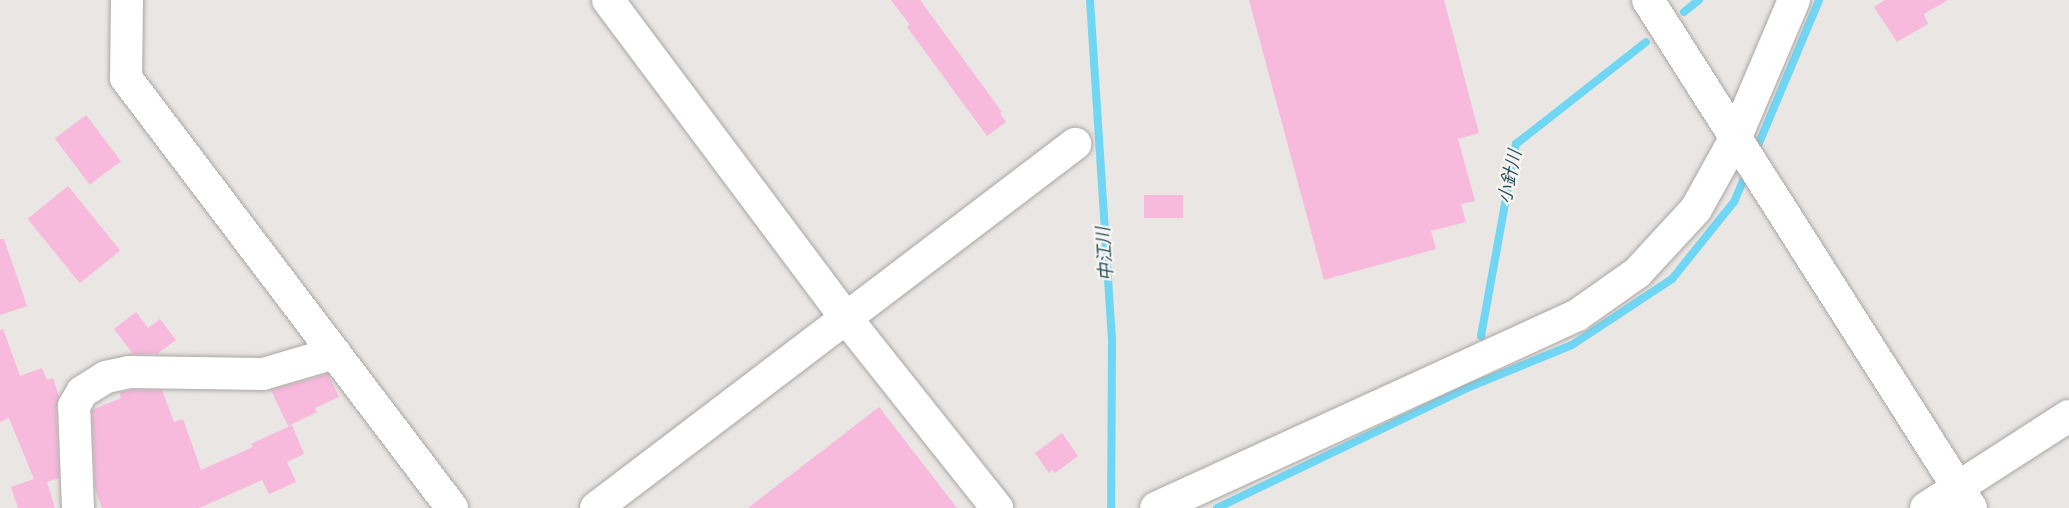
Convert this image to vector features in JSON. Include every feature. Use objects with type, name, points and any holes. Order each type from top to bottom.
[{"type":"street","points":[[127,0],[126,78],[452,508]]},
{"type":"street","points":[[608,0],[846,318],[997,508]]},
{"type":"street","points":[[1648,0],[1964,498]]},
{"type":"street","points":[[1156,508],[1576,316],[1637,273],[1696,209],[1738,143],[1794,0]]},
{"type":"street","points":[[596,508],[1075,144]]},
{"type":"street","points":[[78,508],[75,406],[82,392],[106,377],[129,372],[263,374],[334,353]]},
{"type":"street","points":[[1926,508],[1964,498],[2069,416]]},
{"type":"building","points":[[891,0],[920,0],[1002,112],[1000,113],[1006,122],[987,136],[907,27],[910,25]]},
{"type":"building","points":[[1249,0],[1444,0],[1479,133],[1458,139],[1475,201],[1461,204],[1466,222],[1431,231],[1436,249],[1324,280]]},
{"type":"building","points":[[1885,0],[1948,0],[1924,14],[1928,24],[1897,42],[1874,7]]},
{"type":"building","points":[[86,115],[121,161],[90,185],[55,138]]},
{"type":"building","points":[[68,186],[120,251],[80,283],[28,219]]},
{"type":"building","points":[[1144,195],[1183,195],[1183,218],[1144,218]]},
{"type":"building","points":[[0,239],[4,239],[27,306],[0,315]]},
{"type":"building","points":[[136,312],[148,328],[160,319],[176,340],[157,354],[133,354],[114,329]]},
{"type":"building","points":[[3,329],[20,376],[42,368],[47,380],[53,378],[59,396],[56,407],[59,478],[47,482],[55,508],[18,508],[11,487],[34,479],[9,418],[0,422],[0,330]]},
{"type":"building","points":[[328,374],[339,397],[315,408],[317,412],[288,426],[271,390]]},
{"type":"building","points":[[131,390],[162,390],[174,422],[183,419],[201,470],[253,447],[251,444],[292,425],[304,454],[287,462],[296,482],[269,494],[262,480],[199,508],[102,508],[95,488],[92,410],[121,398],[119,393]]},
{"type":"building","points":[[879,407],[957,508],[748,508]]},
{"type":"building","points":[[1062,433],[1078,456],[1055,473],[1052,470],[1049,473],[1035,453]]},
{"type":"waterway","name":"中江川","points":[[1090,0],[1112,338],[1111,508]]},
{"type":"waterway","name":"小針川","points":[[1684,12],[1699,0]]},
{"type":"waterway","points":[[1754,155],[1819,0]]},
{"type":"waterway","name":"小針川","points":[[1481,336],[1516,144],[1646,42]]},
{"type":"waterway","points":[[1217,508],[1472,386],[1572,345],[1672,279],[1734,202],[1748,169]]}]
